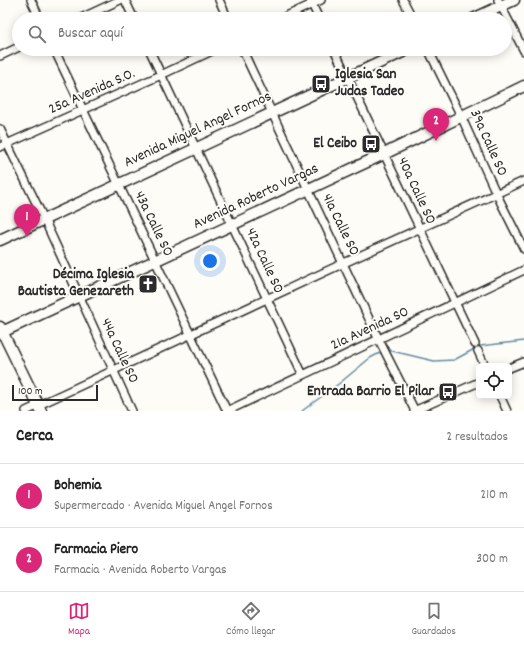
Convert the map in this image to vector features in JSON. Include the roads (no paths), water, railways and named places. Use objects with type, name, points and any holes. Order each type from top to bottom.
[{"type":"street","points":[[31,0],[37,12]]},
{"type":"street","points":[[94,12],[120,0]]},
{"type":"street","points":[[126,0],[131,12]]},
{"type":"street","points":[[219,0],[225,12]]},
{"type":"street","points":[[293,12],[311,2],[321,0]]},
{"type":"street","points":[[403,0],[409,12]]},
{"type":"street","points":[[485,12],[500,3],[514,0]]},
{"type":"street","points":[[311,2],[316,12]]},
{"type":"street","points":[[500,3],[504,12]]},
{"type":"street","points":[[512,27],[524,51]]},
{"type":"street","points":[[0,56],[12,50]]},
{"type":"street","name":"43a Calle SO","points":[[57,56],[227,411]]},
{"type":"street","name":"42a Calle SO","points":[[152,56],[268,298],[303,376]]},
{"type":"street","name":"25a Avenida S.O.","points":[[0,147],[201,56]]},
{"type":"street","name":"41a Calle SO","points":[[245,56],[414,411]]},
{"type":"street","name":"40a Calle SO","points":[[337,56],[475,344]]},
{"type":"street","name":"Avenida Miguel Angel Fornos","points":[[0,240],[394,56]]},
{"type":"street","name":"39a Calle SO","points":[[431,56],[461,116],[496,194],[524,249]]},
{"type":"street","name":"Avenida Roberto Vargas","points":[[1,330],[79,296],[308,188],[384,154],[524,86]]},
{"type":"street","name":"44a Calle SO","points":[[0,129],[44,219],[132,411]]},
{"type":"street","points":[[26,411],[39,408],[113,370],[524,181]]},
{"type":"street","name":"21a Avenida SO","points":[[227,411],[524,270]]},
{"type":"street","points":[[1,330],[39,408]]},
{"type":"street","points":[[478,351],[484,363]]},
{"type":"street","points":[[512,367],[524,362]]},
{"type":"street","points":[[414,411],[476,383]]},
{"type":"street","points":[[501,399],[507,411]]},
{"type":"waterway","points":[[388,350],[434,361],[454,360],[480,346],[524,341]]},
{"type":"waterway","points":[[302,411],[370,358],[382,352]]},
{"type":"place","name":"Iglesia San Judas Tadeo","points":[[321,84]]},
{"type":"place","name":"Farmacia Piero","points":[[436,141]]},
{"type":"place","name":"El Ceibo","points":[[371,144]]},
{"type":"place","name":"Bohemia","points":[[27,237]]},
{"type":"place","name":"Décima Iglesia Bautista Genezareth","points":[[148,284]]},
{"type":"place","name":"Entrada Barrio El Pilar","points":[[448,392]]}]
